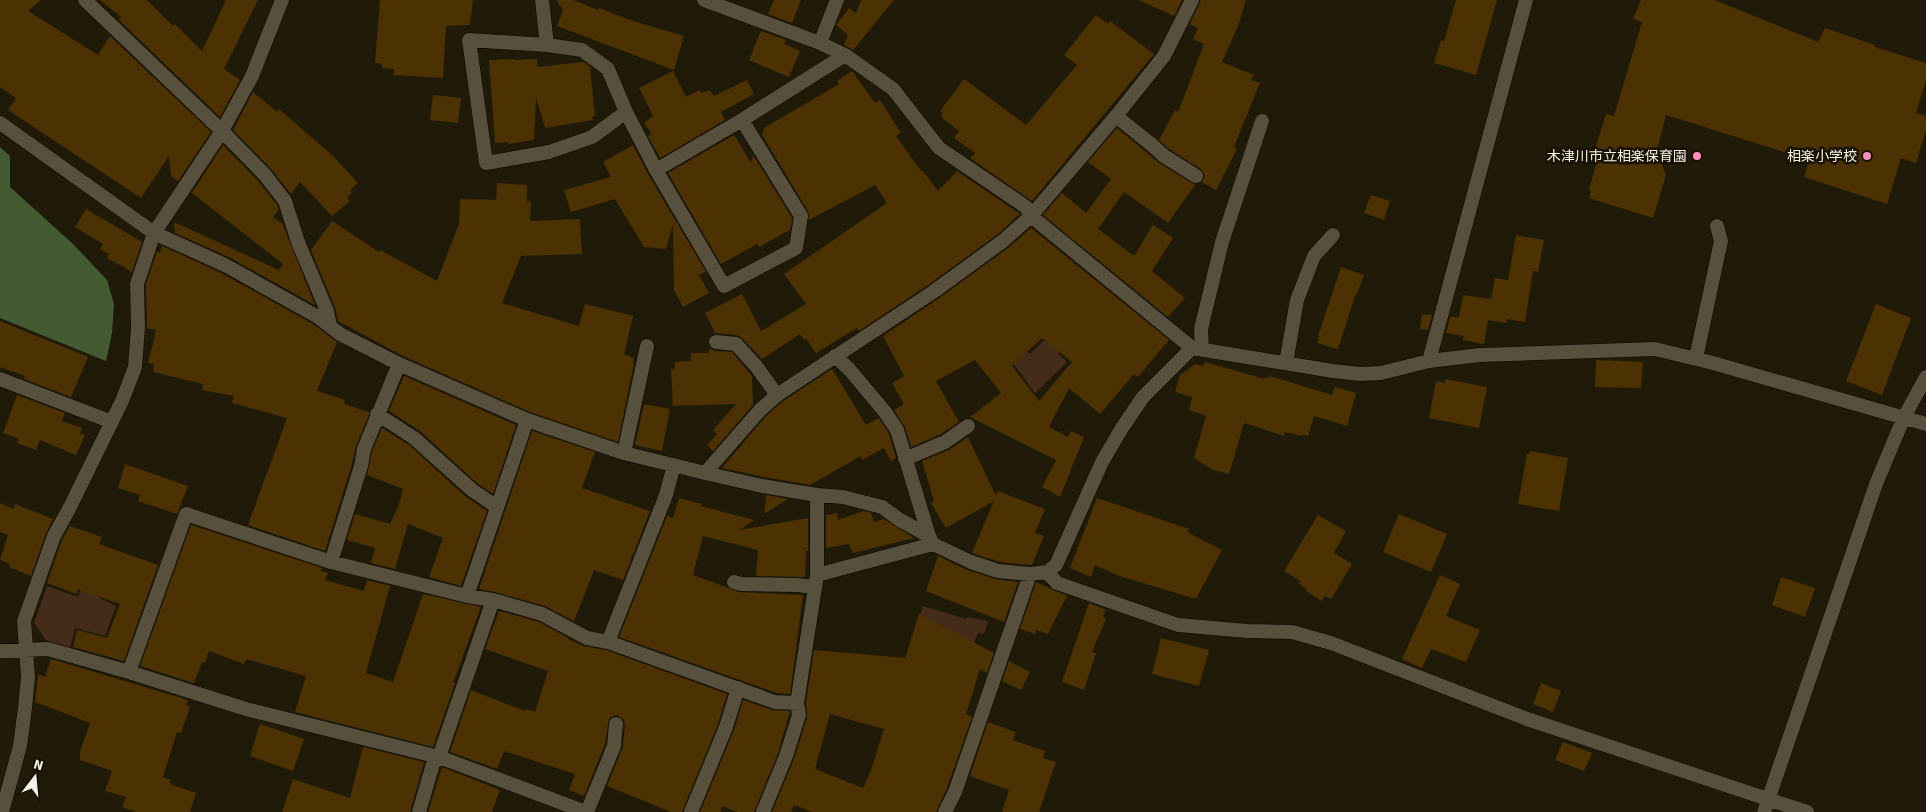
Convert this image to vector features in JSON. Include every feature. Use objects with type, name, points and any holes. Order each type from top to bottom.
[{"type":"street","points":[[85,0],[222,131],[265,175],[285,201],[298,242],[327,311],[330,326]]},
{"type":"street","points":[[2,812],[20,746],[28,677],[24,621],[54,536],[112,422],[135,367],[138,328],[137,284],[154,233],[222,131],[252,76],[282,0]]},
{"type":"street","points":[[542,0],[547,44]]},
{"type":"street","points":[[704,0],[820,43],[845,55],[893,89],[939,148],[1026,207],[1031,216],[1197,348],[1360,374],[1381,373],[1429,361],[1480,355],[1656,349],[1696,358],[1926,424]]},
{"type":"street","points":[[820,43],[837,0]]},
{"type":"street","points":[[705,473],[760,410],[777,395],[933,292],[1003,242],[1031,216],[1164,56],[1192,0]]},
{"type":"street","points":[[1429,361],[1526,0]]},
{"type":"street","points":[[626,112],[592,138],[548,152],[486,163],[469,40],[547,44],[582,50],[608,69],[626,112],[656,170],[724,286],[796,248],[801,216],[742,120]]},
{"type":"street","points":[[656,170],[742,120],[845,55]]},
{"type":"street","points":[[1116,116],[1164,156],[1196,176]]},
{"type":"street","points":[[0,123],[154,233],[225,265],[318,317],[340,334],[400,364],[527,420],[624,453],[705,473],[762,486],[817,495],[843,497],[882,507],[931,540],[971,562],[989,568],[1030,574],[1048,572],[1056,565],[1102,462],[1122,428],[1143,397],[1197,348],[1222,242],[1262,120]]},
{"type":"street","points":[[1696,358],[1721,241],[1718,226]]},
{"type":"street","points":[[1286,363],[1297,300],[1314,256],[1332,235]]},
{"type":"street","points":[[716,342],[736,344],[756,366],[777,395]]},
{"type":"street","points":[[624,453],[647,346]]},
{"type":"street","points":[[835,356],[885,412],[897,430],[931,540]]},
{"type":"street","points":[[331,562],[361,466],[364,449],[377,414],[400,364]]},
{"type":"street","points":[[1766,806],[1876,484],[1904,417],[1926,376]]},
{"type":"street","points":[[0,379],[112,422]]},
{"type":"street","points":[[377,414],[414,438],[472,490],[497,507]]},
{"type":"street","points":[[467,596],[527,420]]},
{"type":"street","points":[[905,459],[945,442],[968,426]]},
{"type":"street","points":[[608,642],[666,495],[674,465]]},
{"type":"street","points":[[763,812],[786,756],[799,715],[797,702],[815,581],[817,495]]},
{"type":"street","points":[[129,672],[186,514],[331,562],[467,596],[493,600],[542,614],[587,638],[608,642],[775,702],[797,702]]},
{"type":"street","points":[[734,582],[741,584],[797,585],[815,581],[931,540]]},
{"type":"street","points":[[1048,572],[1057,583],[1178,625],[1247,631],[1292,632],[1331,643],[1527,719],[1766,806],[1807,812]]},
{"type":"street","points":[[945,812],[955,792],[1030,574]]},
{"type":"street","points":[[419,812],[433,764],[439,757],[493,600]]},
{"type":"street","points":[[0,651],[48,649],[246,709],[439,757],[587,812],[614,746],[616,724]]},
{"type":"street","points":[[691,812],[726,727],[738,688]]},
{"type":"shaded area","points":[[0,147],[10,156],[10,187],[73,244],[107,280],[114,304],[112,333],[106,361],[0,318]]},
{"type":"shaded area","points":[[1051,334],[1065,345],[1058,354],[1067,362],[1035,393],[1008,356],[1021,346],[1030,354]]},
{"type":"shaded area","points":[[47,586],[78,597],[82,586],[101,592],[99,598],[116,606],[105,636],[75,628],[70,648],[46,640],[34,623]]},
{"type":"shaded area","points":[[923,606],[966,619],[968,617],[988,621],[984,634],[978,633],[972,648],[916,627]]},
{"type":"building","points":[[0,0],[41,0],[28,11],[98,55],[110,36],[211,132],[178,181],[171,176],[169,156],[141,198],[8,110],[16,98],[0,87]]},
{"type":"building","points":[[100,0],[147,0],[202,51],[226,0],[258,0],[224,69],[240,80],[220,117],[119,20],[121,17]]},
{"type":"building","points":[[380,0],[473,0],[470,25],[446,26],[443,78],[394,75],[394,69],[382,68],[382,64],[375,63]]},
{"type":"building","points":[[556,0],[573,0],[598,10],[599,8],[630,20],[684,36],[674,70],[557,26],[563,10]]},
{"type":"building","points":[[774,0],[801,0],[792,23],[768,14]]},
{"type":"building","points":[[861,0],[894,0],[853,50],[844,45],[848,35],[836,25],[849,8],[856,13]]},
{"type":"building","points":[[1138,0],[1182,0],[1174,16]]},
{"type":"building","points":[[1201,0],[1246,0],[1238,26],[1222,62],[1254,75],[1251,80],[1260,83],[1234,147],[1237,149],[1216,190],[1202,182],[1205,176],[1201,169],[1169,149],[1159,140],[1175,110],[1178,112],[1204,44],[1193,39],[1198,28],[1190,24]]},
{"type":"building","points":[[1456,0],[1497,0],[1476,75],[1434,63],[1441,40],[1444,41]]},
{"type":"building","points":[[1641,0],[1715,0],[1818,42],[1825,28],[1875,45],[1875,47],[1926,63],[1926,80],[1916,113],[1926,116],[1926,130],[1916,163],[1901,158],[1887,204],[1804,177],[1809,160],[1666,115],[1657,151],[1666,175],[1653,218],[1589,198],[1591,191],[1589,190],[1597,161],[1592,159],[1606,114],[1614,116],[1642,22],[1633,19]]},
{"type":"building","points":[[1096,15],[1108,24],[1110,21],[1154,54],[1032,201],[970,158],[975,153],[954,138],[959,131],[941,117],[943,113],[940,111],[964,79],[1026,125],[1077,65],[1064,55]]},
{"type":"building","points":[[761,31],[786,40],[784,44],[800,51],[789,77],[749,60]]},
{"type":"building","points":[[537,59],[537,67],[584,62],[590,67],[595,116],[592,117],[593,120],[545,128],[536,97],[534,140],[508,144],[508,142],[495,143],[489,60]]},
{"type":"building","points":[[673,71],[686,97],[699,90],[702,93],[710,90],[714,96],[747,80],[754,94],[721,112],[725,120],[660,158],[648,136],[652,134],[644,123],[653,116],[639,88]]},
{"type":"building","points":[[852,71],[875,103],[880,100],[901,133],[896,136],[938,191],[957,171],[1020,214],[998,234],[928,285],[859,331],[857,328],[816,353],[800,334],[762,359],[737,335],[715,333],[705,313],[742,294],[761,331],[806,304],[784,274],[887,203],[875,185],[809,220],[808,211],[762,135],[764,128],[839,84],[837,81]]},
{"type":"building","points":[[253,92],[277,112],[279,109],[333,156],[358,183],[350,190],[352,193],[347,198],[350,201],[332,216],[300,182],[291,194],[271,169],[233,130]]},
{"type":"building","points":[[433,95],[461,98],[458,123],[430,120]]},
{"type":"building","points":[[1117,128],[1159,163],[1195,185],[1168,223],[1124,192],[1098,229],[1134,256],[1153,225],[1173,238],[1152,271],[1185,298],[1168,317],[1043,215],[1062,193],[1086,213],[1111,179],[1088,162]]},
{"type":"building","points":[[734,135],[751,163],[753,155],[792,218],[790,230],[759,247],[757,244],[721,264],[668,173]]},
{"type":"building","points":[[223,145],[258,181],[277,205],[279,210],[273,217],[282,223],[315,305],[229,257],[175,233],[174,222],[279,270],[283,264],[192,193]]},
{"type":"building","points":[[633,145],[706,272],[699,275],[709,293],[683,307],[674,290],[673,224],[666,249],[644,247],[615,199],[571,212],[564,190],[611,177],[603,162]]},
{"type":"building","points":[[497,183],[527,185],[527,202],[531,200],[530,221],[580,219],[582,254],[521,256],[502,303],[579,326],[585,304],[633,316],[624,354],[634,358],[634,363],[618,442],[530,412],[403,356],[338,321],[335,308],[311,250],[332,221],[379,252],[380,250],[437,281],[459,224],[460,199],[496,200]]},
{"type":"building","points":[[1371,195],[1390,201],[1384,220],[1364,213]]},
{"type":"building","points":[[86,209],[142,242],[132,272],[107,258],[109,254],[100,249],[103,244],[75,227]]},
{"type":"building","points":[[1031,228],[1169,340],[1138,377],[1134,374],[1100,414],[1069,388],[1049,427],[1068,437],[1071,431],[1084,437],[1060,497],[1042,487],[1056,460],[970,417],[1001,393],[975,360],[936,381],[959,422],[941,434],[911,447],[905,427],[894,410],[904,404],[892,383],[904,376],[883,336],[1008,248]],"holes":[[[1042,338],[1072,362],[1039,401],[1012,366]]]},
{"type":"building","points":[[1516,235],[1544,240],[1538,272],[1533,271],[1525,322],[1507,319],[1506,323],[1488,320],[1484,344],[1463,340],[1464,336],[1446,333],[1450,317],[1459,317],[1463,295],[1491,299],[1495,278],[1508,280]]},
{"type":"building","points":[[162,246],[221,273],[313,324],[337,342],[317,391],[345,400],[344,404],[369,412],[369,415],[356,446],[325,551],[248,525],[287,418],[232,403],[234,396],[202,390],[203,384],[153,372],[154,364],[148,363],[156,330],[147,328],[146,284],[157,251],[160,253]]},
{"type":"building","points":[[1341,267],[1364,275],[1355,296],[1338,349],[1317,343]]},
{"type":"building","points":[[1876,304],[1911,318],[1882,395],[1846,381]]},
{"type":"building","points":[[1422,314],[1432,315],[1428,330],[1420,329]]},
{"type":"building","points":[[0,321],[88,357],[71,397],[24,379],[25,376],[0,367]]},
{"type":"building","points":[[709,348],[715,351],[732,352],[752,376],[753,405],[713,451],[707,445],[717,434],[713,430],[736,404],[673,406],[671,368],[675,370],[675,362],[691,361],[691,353],[709,353]]},
{"type":"building","points":[[1596,360],[1643,362],[1641,388],[1595,387]]},
{"type":"building","points":[[1205,362],[1265,379],[1270,376],[1332,395],[1335,387],[1356,393],[1347,426],[1314,416],[1308,436],[1285,432],[1284,436],[1244,423],[1229,474],[1213,470],[1194,458],[1206,416],[1189,410],[1192,397],[1175,392],[1180,375],[1195,364],[1203,366]]},
{"type":"building","points":[[832,369],[866,425],[879,418],[889,434],[896,458],[891,461],[884,448],[862,460],[861,456],[810,485],[722,468],[766,416],[782,402]]},
{"type":"building","points":[[404,376],[516,425],[493,494],[477,483],[420,431],[389,411]]},
{"type":"building","points":[[1445,379],[1487,387],[1479,428],[1429,418],[1436,381],[1445,383]]},
{"type":"building","points":[[17,395],[65,413],[62,421],[82,428],[80,433],[85,435],[76,455],[40,440],[36,450],[17,443],[19,439],[3,433]]},
{"type":"building","points":[[644,404],[670,409],[662,451],[635,445]]},
{"type":"building","points":[[382,428],[409,445],[466,497],[487,511],[461,586],[429,577],[443,538],[408,524],[395,569],[371,563],[375,548],[347,540],[355,514],[390,524],[398,507],[403,489],[367,475],[372,451]]},
{"type":"building","points":[[532,431],[595,452],[582,488],[650,511],[623,580],[594,570],[574,621],[545,606],[479,589]]},
{"type":"building","points":[[968,437],[996,496],[998,491],[1045,509],[1035,533],[1044,536],[1032,565],[1000,562],[972,553],[994,501],[946,528],[931,503],[934,501],[922,461],[949,450]]},
{"type":"building","points":[[1530,451],[1568,458],[1559,511],[1518,504],[1527,454]]},
{"type":"building","points":[[125,464],[188,486],[177,514],[138,501],[140,495],[118,488]]},
{"type":"building","points":[[766,495],[788,499],[764,514]]},
{"type":"building","points":[[679,498],[754,520],[739,530],[808,518],[808,551],[806,551],[805,577],[756,576],[758,550],[703,536],[693,575],[739,592],[803,595],[790,694],[777,693],[619,637],[667,516],[673,518]]},
{"type":"building","points":[[1097,498],[1189,529],[1187,532],[1222,550],[1196,599],[1119,576],[1095,565],[1091,577],[1070,568]]},
{"type":"building","points":[[0,503],[13,509],[15,504],[53,519],[31,576],[9,567],[10,564],[0,560],[8,535],[0,532]]},
{"type":"building","points":[[864,511],[871,513],[874,522],[884,519],[914,538],[853,553],[849,544],[826,548],[826,515],[837,513],[838,520]]},
{"type":"building","points":[[1399,514],[1447,534],[1431,572],[1383,552]]},
{"type":"building","points":[[1318,515],[1346,531],[1334,553],[1352,564],[1331,599],[1325,596],[1322,601],[1306,591],[1307,589],[1299,584],[1300,581],[1284,571]]},
{"type":"building","points":[[191,525],[322,568],[321,571],[328,573],[325,580],[364,591],[367,580],[390,586],[366,673],[393,682],[423,594],[481,607],[453,683],[455,683],[433,747],[295,712],[306,676],[246,659],[244,664],[209,651],[205,663],[202,662],[194,683],[140,666]]},
{"type":"building","points":[[70,526],[102,537],[99,544],[158,565],[124,661],[73,647],[77,630],[107,638],[120,604],[78,589],[77,594],[47,583],[62,540]]},
{"type":"building","points":[[938,556],[967,570],[995,579],[1018,582],[1004,622],[926,591]]},
{"type":"building","points":[[1440,575],[1460,584],[1446,616],[1480,630],[1466,662],[1431,649],[1422,668],[1402,659]]},
{"type":"building","points":[[1781,577],[1815,588],[1805,617],[1772,605]]},
{"type":"building","points":[[1036,582],[1067,596],[1048,634],[1036,630],[1035,634],[1020,629]]},
{"type":"building","points":[[1089,603],[1106,610],[1103,617],[1106,619],[1092,652],[1096,653],[1084,690],[1062,682]]},
{"type":"building","points":[[499,611],[539,622],[583,646],[606,650],[727,694],[718,724],[682,812],[671,812],[607,786],[623,747],[625,724],[624,720],[617,715],[609,719],[605,744],[584,796],[569,790],[575,774],[504,751],[497,769],[450,752],[471,690],[525,711],[526,709],[535,712],[548,671],[485,649]]},
{"type":"building","points":[[919,614],[994,653],[987,673],[980,669],[966,714],[972,717],[947,788],[936,812],[812,812],[794,805],[791,812],[772,812],[794,759],[807,718],[806,703],[814,650],[905,658]],"holes":[[[830,714],[884,729],[871,770],[863,788],[815,769]]]},
{"type":"building","points":[[1161,638],[1209,650],[1199,686],[1152,674]]},
{"type":"building","points":[[51,659],[188,700],[186,705],[190,707],[181,733],[177,732],[163,777],[171,780],[170,784],[196,793],[190,812],[136,812],[122,807],[126,797],[105,791],[112,771],[80,760],[80,752],[90,723],[35,702],[38,674],[45,677]]},
{"type":"building","points":[[1009,661],[1030,672],[1021,690],[1002,681]]},
{"type":"building","points":[[1541,683],[1561,691],[1553,712],[1533,704]]},
{"type":"building","points":[[743,700],[772,710],[790,711],[778,753],[754,812],[737,812],[722,806],[720,812],[700,812],[734,730]]},
{"type":"building","points":[[988,722],[1016,732],[1013,740],[1045,751],[1043,758],[1056,762],[1039,812],[1002,812],[1009,790],[970,776]]},
{"type":"building","points":[[260,724],[304,739],[293,771],[250,756]]},
{"type":"building","points":[[1563,742],[1592,753],[1584,771],[1555,760]]},
{"type":"building","points":[[363,747],[424,762],[410,812],[282,812],[293,779],[350,798]]},
{"type":"building","points":[[442,767],[500,790],[492,812],[428,812]]},
{"type":"place","name":"木津川市立相楽保育園","points":[[1697,156]]},
{"type":"place","name":"相楽小学校","points":[[1867,156]]}]
